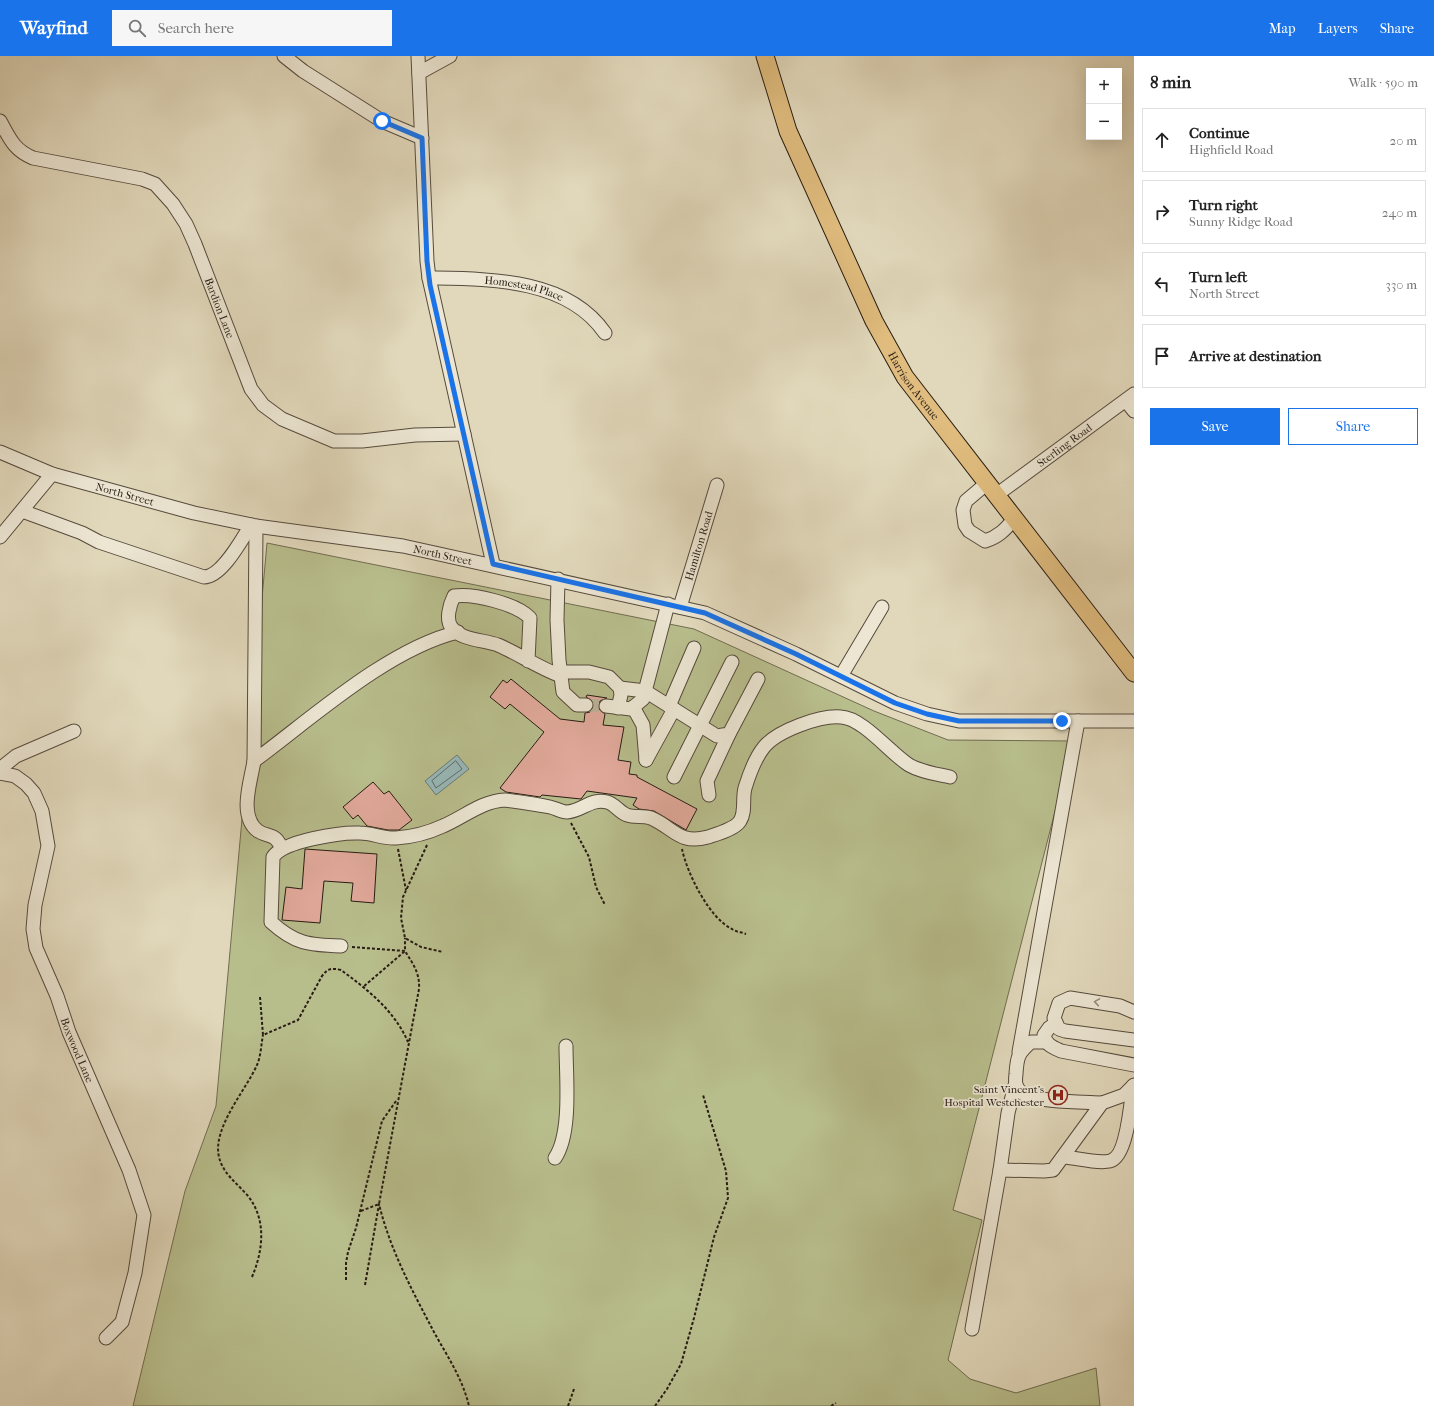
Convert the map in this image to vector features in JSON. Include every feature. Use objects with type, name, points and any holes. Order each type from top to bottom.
[{"type":"main road","name":"Harrison Avenue","points":[[765,56],[788,131],[874,321],[905,377],[1134,673]]},
{"type":"street","points":[[284,56],[303,71],[382,121],[422,138]]},
{"type":"street","points":[[418,56],[429,278],[493,564]]},
{"type":"street","points":[[419,73],[450,56]]},
{"type":"street","name":"Bardion Lane","points":[[0,122],[12,142],[21,153],[33,158],[142,179],[156,184],[173,204],[195,244],[251,389],[263,405],[282,419],[334,441],[362,441],[416,435],[464,434]]},
{"type":"street","name":"Homestead Place","points":[[429,278],[493,280],[546,290],[578,306],[598,322],[605,333]]},
{"type":"street","name":"Sterling Road","points":[[991,490],[1131,402]]},
{"type":"street","name":"North Street","points":[[0,452],[52,474],[194,513],[253,525],[403,546],[493,564],[705,613],[796,654],[895,703],[927,714],[959,721],[1134,721]]},
{"type":"street","points":[[0,537],[52,474]]},
{"type":"street","name":"Hamilton Road","points":[[645,691],[717,485]]},
{"type":"street","points":[[991,490],[966,501],[963,510],[965,525],[969,531],[985,541],[989,540],[1005,530],[1014,519]]},
{"type":"street","points":[[22,511],[82,533],[99,542],[204,577],[210,577],[218,571],[253,525]]},
{"type":"street","points":[[253,525],[254,761],[247,797],[247,810],[250,820],[258,831],[274,837],[282,849]]},
{"type":"street","points":[[558,579],[557,620],[563,692],[577,705],[586,705]]},
{"type":"street","points":[[528,661],[530,618],[524,612],[513,606],[463,594],[454,596],[448,619],[452,629],[458,632],[497,645],[528,661],[561,674],[589,672],[609,677],[620,688],[621,695],[612,707],[627,710],[643,699],[645,691]]},
{"type":"street","points":[[841,676],[882,607]]},
{"type":"street","points":[[254,761],[351,689],[401,655],[435,639],[458,632]]},
{"type":"street","points":[[633,707],[643,725],[646,760],[671,708],[694,648]]},
{"type":"street","points":[[674,777],[732,662]]},
{"type":"street","points":[[710,795],[707,781],[729,734],[758,679]]},
{"type":"street","points":[[620,688],[645,691],[717,736],[729,734]]},
{"type":"street","points":[[341,946],[316,945],[297,941],[282,932],[271,922],[274,858],[282,849],[340,834],[370,833],[395,838],[437,828],[470,811],[498,800],[523,802],[567,812],[595,801],[605,802],[613,804],[628,815],[641,815],[650,818],[664,825],[682,838],[707,837],[739,822],[743,816],[745,788],[758,757],[764,747],[780,735],[821,719],[842,716],[850,719],[884,742],[910,766],[930,773],[950,777]]},
{"type":"street","points":[[972,1329],[1000,1170],[1008,1113],[1015,1085],[1016,1064],[1078,721]]},
{"type":"street","points":[[0,769],[16,756],[74,731]]},
{"type":"street","name":"Boxwood Lane","points":[[0,773],[15,776],[26,784],[34,793],[42,810],[48,846],[35,905],[33,929],[36,948],[57,996],[69,1032],[129,1170],[144,1215],[135,1273],[122,1322],[106,1338]]},
{"type":"street","points":[[1134,1012],[1120,1006],[1070,998],[1059,1003],[1056,1008],[1054,1018],[1055,1024],[1059,1029],[1065,1032],[1134,1040]]},
{"type":"street","points":[[1046,1042],[1044,1036],[1049,1028],[1055,1024]]},
{"type":"street","points":[[1019,1052],[1031,1042],[1046,1042],[1061,1051],[1134,1065]]},
{"type":"street","points":[[555,1158],[560,1151],[564,1132],[566,1103],[566,1046]]},
{"type":"street","points":[[1015,1085],[1020,1093],[1027,1096],[1102,1103],[1124,1095],[1134,1086]]},
{"type":"street","points":[[1064,1157],[1096,1161],[1110,1161],[1117,1158],[1121,1152],[1125,1138],[1134,1086]]},
{"type":"street","points":[[1000,1170],[1053,1170],[1064,1157],[1102,1103]]},
{"type":"path","points":[[567,812],[589,857],[596,887],[605,905]]},
{"type":"path","points":[[365,1285],[397,1100],[409,1043],[419,978],[416,967],[405,951],[405,938],[401,918],[403,897],[437,828]]},
{"type":"path","points":[[395,838],[406,890]]},
{"type":"path","points":[[682,838],[681,846],[684,857],[703,900],[727,926],[746,934]]},
{"type":"path","points":[[405,938],[421,947],[443,952]]},
{"type":"path","points":[[341,946],[405,951]]},
{"type":"path","points":[[363,987],[405,951]]},
{"type":"path","points":[[263,1035],[298,1020],[327,970],[333,968],[341,970],[380,1001],[397,1021],[409,1043]]},
{"type":"path","points":[[252,1277],[262,1250],[261,1227],[253,1204],[226,1172],[219,1157],[218,1149],[224,1124],[260,1059],[263,1035],[260,997]]},
{"type":"path","points":[[655,1406],[667,1389],[681,1364],[714,1236],[728,1198],[726,1171],[703,1095]]},
{"type":"path","points":[[346,1280],[346,1263],[361,1211],[382,1121],[397,1100]]},
{"type":"path","points":[[361,1211],[379,1204]]},
{"type":"path","points":[[379,1204],[386,1232],[430,1323],[463,1386],[469,1406]]},
{"type":"path","points":[[568,1406],[574,1389]]},
{"type":"path","points":[[831,1406],[836,1403]]},
{"type":"green space","points":[[267,543],[694,629],[874,711],[948,740],[1073,741],[953,1210],[982,1220],[948,1360],[970,1379],[1016,1393],[1096,1368],[1100,1406],[133,1406],[185,1191],[216,1106]]},
{"type":"water","points":[[457,755],[469,769],[436,795],[425,781]]},
{"type":"building","points":[[511,679],[560,719],[584,722],[585,713],[590,712],[594,705],[593,701],[586,697],[587,695],[607,698],[600,701],[598,705],[599,709],[605,714],[603,725],[624,727],[618,760],[631,762],[629,774],[637,775],[637,777],[697,809],[686,830],[654,811],[639,809],[633,805],[637,798],[587,791],[581,799],[542,795],[540,797],[506,792],[500,788],[544,732],[510,704],[505,709],[490,697],[503,680],[507,683]]},
{"type":"building","points":[[373,782],[384,794],[389,791],[412,820],[399,830],[388,830],[367,826],[358,815],[353,819],[343,807]]},
{"type":"building","points":[[305,849],[377,854],[374,903],[351,901],[353,883],[324,881],[320,923],[282,920],[286,887],[302,889]]},
{"type":"tunnel","points":[[586,705],[606,706]]},
{"type":"place","name":"Saint Vincent's Hospital Westchester","points":[[1058,1095]]},
{"type":"route","points":[[382,121],[422,138],[427,261],[430,285],[493,564],[705,613],[796,654],[895,703],[927,714],[959,721],[1062,721]]}]
